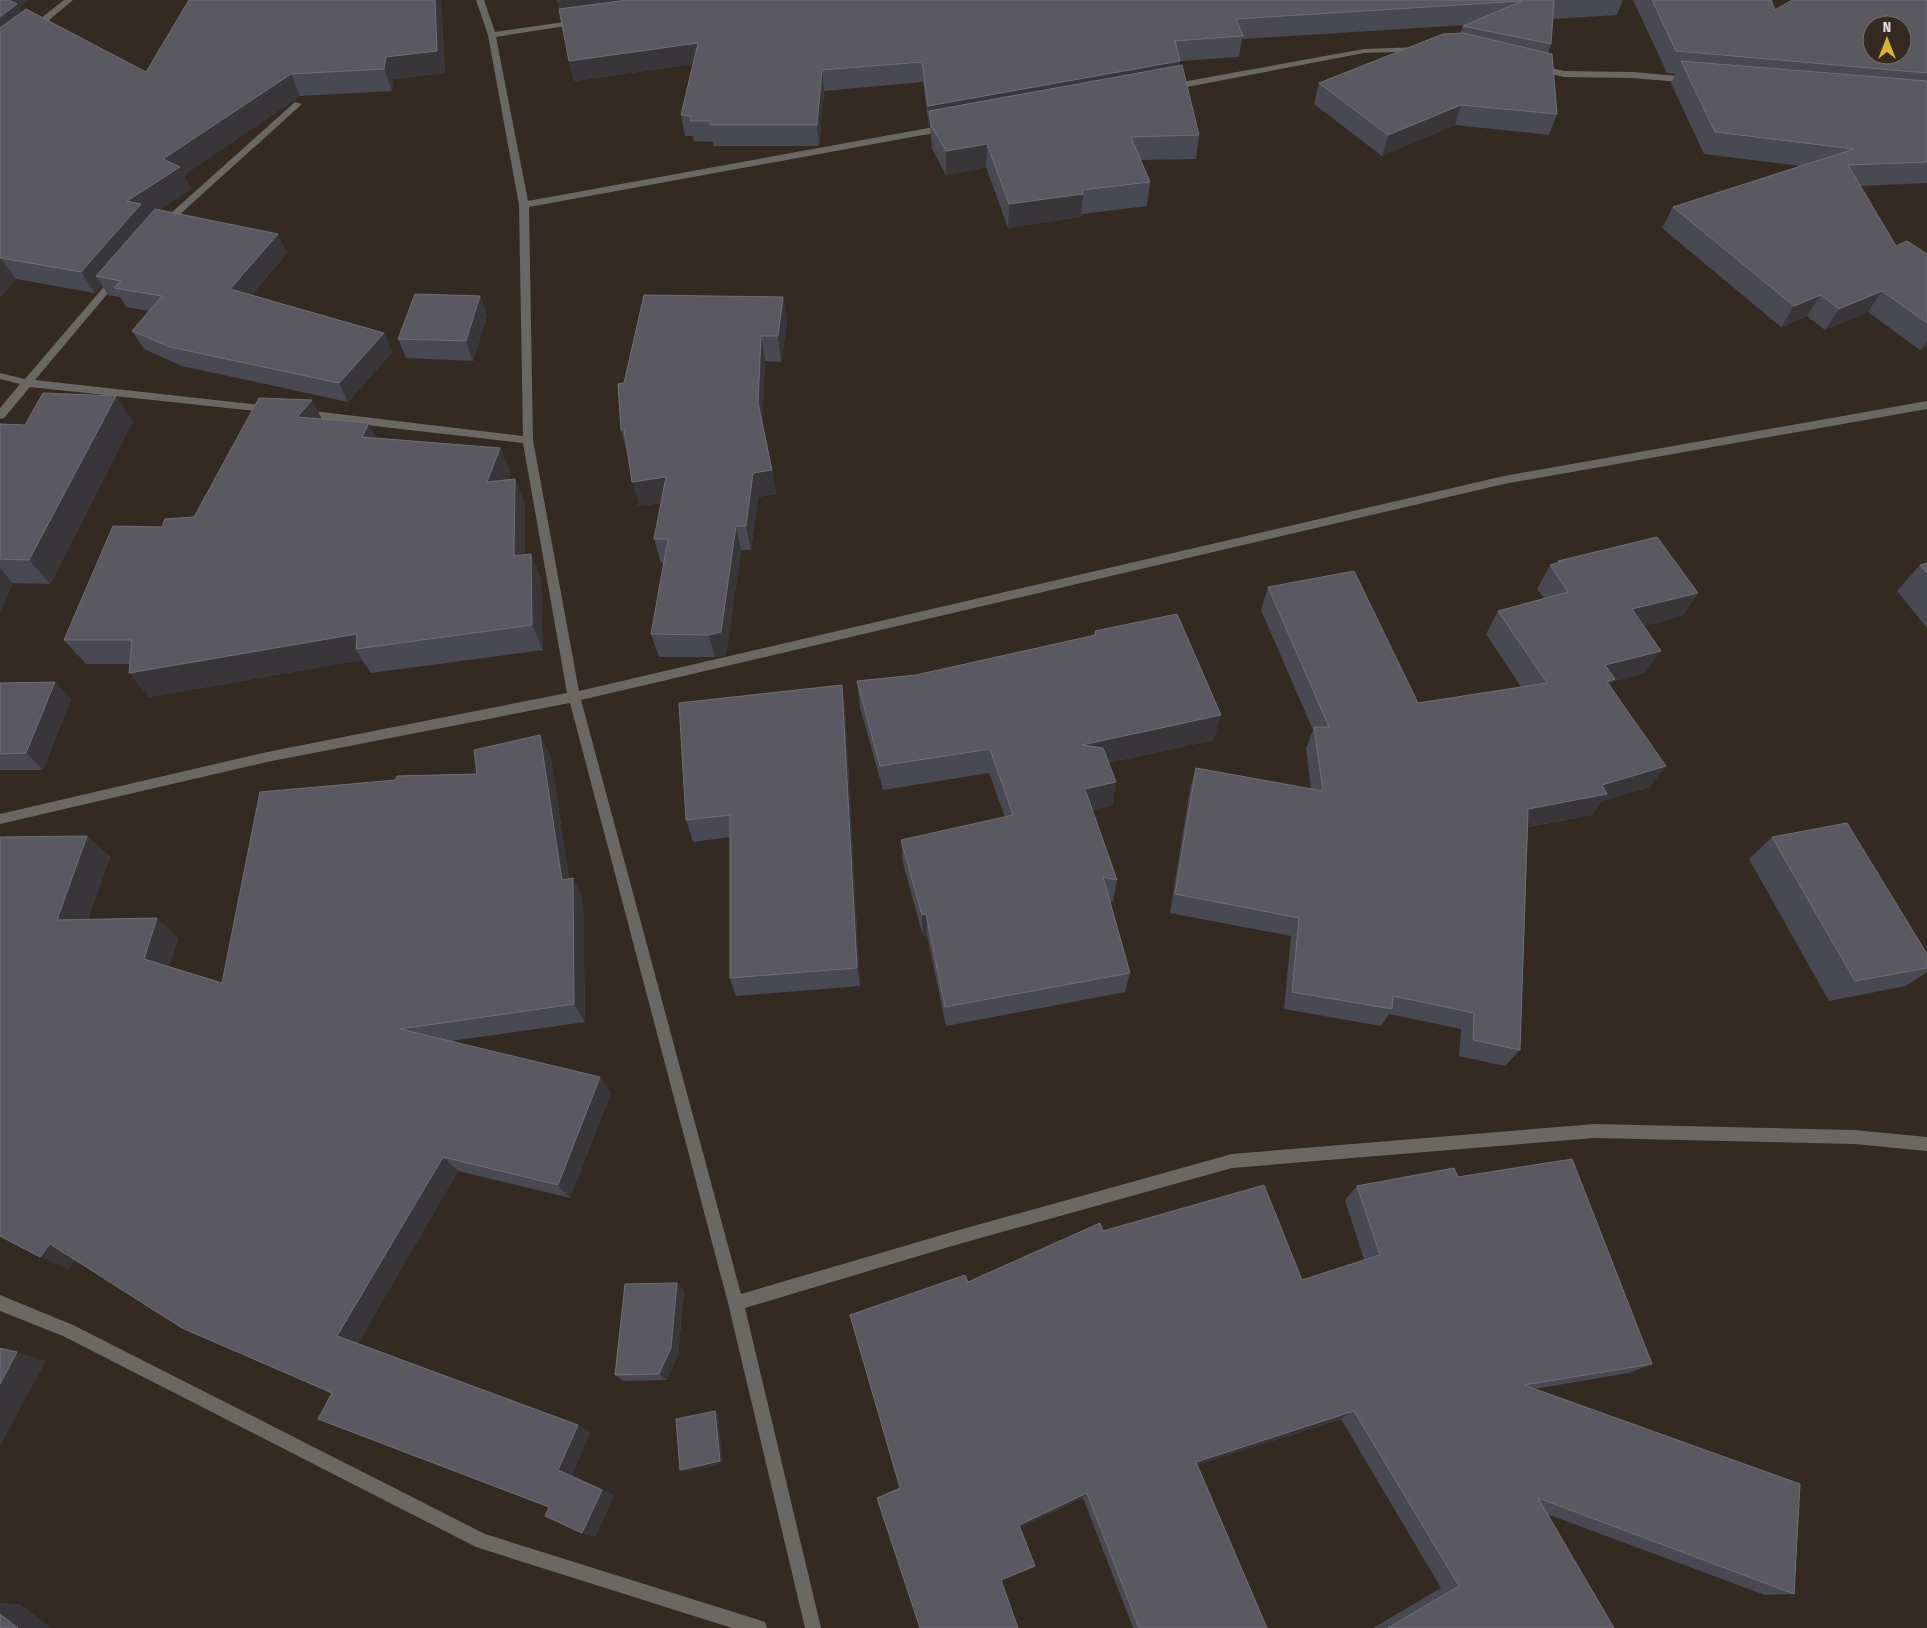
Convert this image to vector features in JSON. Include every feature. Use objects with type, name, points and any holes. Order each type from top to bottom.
[{"type":"street","points":[[23,38],[70,0]]},
{"type":"street","points":[[480,0],[492,35],[524,205],[528,440],[574,697],[736,1303],[814,1628]]},
{"type":"street","points":[[492,35],[586,21]]},
{"type":"street","points":[[1159,89],[1364,51],[1432,49]]},
{"type":"street","points":[[1528,66],[1564,74],[1633,75],[1702,81]]},
{"type":"street","points":[[160,228],[298,104]]},
{"type":"street","points":[[524,205],[954,127]]},
{"type":"street","points":[[0,416],[122,272]]},
{"type":"street","points":[[0,376],[29,383],[528,440]]},
{"type":"street","points":[[0,818],[267,757],[574,697],[1504,480],[1927,405]]},
{"type":"street","points":[[736,1303],[952,1239],[1232,1161],[1595,1132],[1854,1137],[1927,1144]]},
{"type":"street","points":[[0,1303],[68,1330],[482,1542],[759,1628]]},
{"type":"building","points":[[0,0],[9,0],[17,4],[0,17]]},
{"type":"building","points":[[189,0],[435,0],[437,51],[386,57],[384,69],[291,74],[163,159],[180,167],[127,201],[141,204],[81,272],[0,258],[0,28],[26,9],[146,72]]},
{"type":"building","points":[[627,0],[1554,0],[1551,44],[1463,26],[1522,1],[1236,19],[1243,36],[1175,41],[1180,61],[928,106],[922,62],[822,70],[817,125],[710,125],[711,121],[690,121],[691,116],[681,115],[698,43],[569,61],[559,9]]},
{"type":"building","points":[[1652,0],[1771,0],[1775,10],[1792,0],[1927,0],[1927,73],[1676,51]]},
{"type":"building","points":[[1463,33],[1552,54],[1557,114],[1461,105],[1388,135],[1319,83],[1443,34]]},
{"type":"building","points":[[1681,61],[1927,81],[1927,162],[1848,165],[1896,246],[1907,241],[1927,254],[1927,323],[1882,291],[1839,309],[1821,295],[1794,306],[1673,207],[1854,149],[1715,132]]},
{"type":"building","points":[[1182,65],[1199,135],[1131,137],[1150,182],[1082,190],[1083,194],[1009,204],[987,144],[946,151],[931,126],[929,111]]},
{"type":"building","points":[[155,209],[278,234],[230,289],[384,333],[339,383],[170,347],[132,331],[162,296],[114,288],[121,281],[96,276]]},
{"type":"building","points":[[415,294],[480,296],[466,341],[398,339]]},
{"type":"building","points":[[644,295],[783,297],[778,336],[761,336],[758,403],[772,470],[753,473],[746,526],[736,526],[721,632],[709,635],[651,634],[668,539],[654,539],[666,477],[632,482],[624,429],[621,430],[618,384],[624,383]]},
{"type":"building","points":[[43,393],[116,396],[29,560],[0,559],[0,424],[25,425]]},
{"type":"building","points":[[259,398],[312,400],[297,417],[369,423],[362,437],[500,448],[487,482],[515,479],[514,556],[531,554],[532,625],[356,649],[357,634],[129,673],[132,640],[64,640],[113,526],[162,527],[165,519],[194,517]]},
{"type":"building","points":[[1657,537],[1698,593],[1632,609],[1661,651],[1605,665],[1615,679],[1607,682],[1666,766],[1602,785],[1607,794],[1528,809],[1520,1050],[1473,1040],[1474,1013],[1393,996],[1392,1009],[1292,992],[1299,918],[1175,894],[1196,768],[1323,791],[1314,727],[1329,727],[1268,587],[1354,571],[1418,703],[1547,683],[1498,611],[1568,592],[1550,565],[1560,562],[1558,561]]},
{"type":"building","points":[[1927,563],[1927,573],[1920,565]]},
{"type":"building","points":[[1177,614],[1221,715],[1082,745],[1103,748],[1116,782],[1085,789],[1117,880],[1103,877],[1130,973],[945,1007],[926,914],[922,915],[901,840],[1013,815],[990,749],[880,766],[857,681],[916,675],[1096,635],[1095,631]]},
{"type":"building","points":[[55,682],[26,753],[0,754],[0,683]]},
{"type":"building","points":[[842,685],[857,968],[730,978],[730,815],[686,820],[679,703]]},
{"type":"building","points":[[540,735],[562,880],[573,878],[574,1004],[400,1029],[600,1077],[558,1185],[443,1157],[337,1336],[578,1425],[558,1470],[602,1490],[582,1533],[545,1516],[549,1507],[318,1419],[332,1393],[182,1328],[50,1244],[40,1257],[0,1236],[0,837],[87,836],[57,920],[157,918],[144,959],[222,983],[260,792],[396,780],[397,776],[477,774],[474,750]]},
{"type":"building","points":[[1847,823],[1927,954],[1927,968],[1855,981],[1772,837]]},
{"type":"building","points":[[1572,1159],[1652,1364],[1524,1385],[1800,1484],[1794,1594],[1538,1498],[1614,1628],[1388,1628],[1459,1586],[1354,1411],[1196,1462],[1267,1628],[1139,1628],[1087,1493],[1019,1525],[1035,1566],[1001,1580],[1018,1628],[920,1628],[877,1498],[900,1488],[850,1315],[965,1275],[968,1282],[1100,1223],[1103,1231],[1264,1185],[1302,1280],[1380,1255],[1357,1186],[1454,1168],[1458,1177]]},
{"type":"building","points":[[677,1283],[671,1348],[659,1374],[615,1375],[625,1284]]},
{"type":"building","points":[[0,1348],[17,1352],[0,1384]]},
{"type":"building","points":[[715,1411],[720,1461],[680,1470],[676,1419]]},
{"type":"building","points":[[0,1614],[18,1628],[0,1628]]}]
